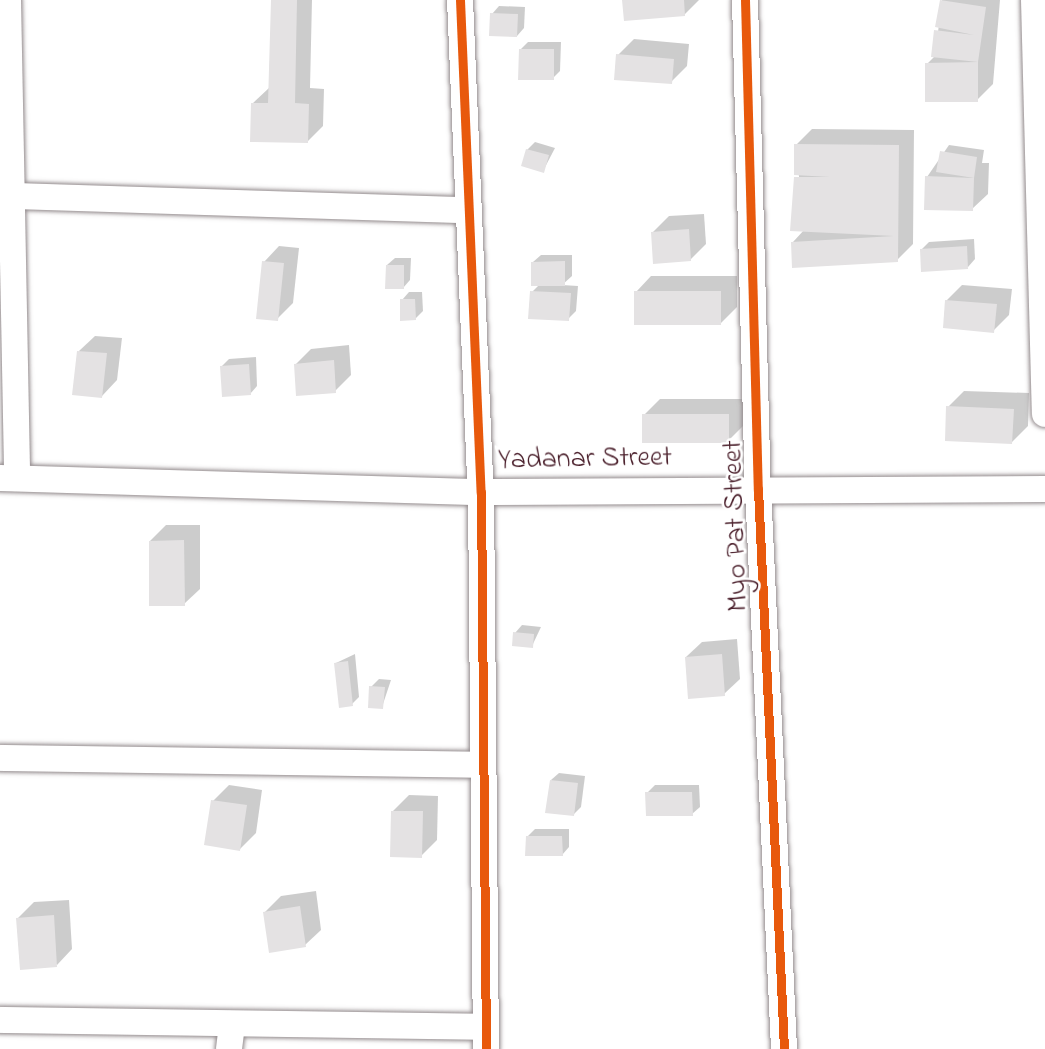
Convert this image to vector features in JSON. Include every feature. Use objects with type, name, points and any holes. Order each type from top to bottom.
[{"type":"street","points":[[8,0],[12,196],[8,478]]},
{"type":"street","points":[[0,1020],[230,1036],[485,1038],[481,492],[460,0]]},
{"type":"street","name":"Myo Pat Street","points":[[745,0],[758,489],[784,1049]]},
{"type":"street","points":[[1034,0],[1045,414]]},
{"type":"street","points":[[12,196],[469,210]]},
{"type":"street","name":"Yadanar Street","points":[[8,478],[481,492],[1045,489]]},
{"type":"street","points":[[0,758],[483,765]]},
{"type":"building","points":[[271,0],[297,0],[295,103],[309,104],[308,143],[250,142],[251,103],[268,103]]},
{"type":"building","points":[[622,0],[684,0],[685,16],[624,21]]},
{"type":"building","points":[[940,0],[986,7],[978,62],[931,57],[934,30],[974,35],[935,27]]},
{"type":"building","points":[[490,13],[518,14],[517,37],[489,36]]},
{"type":"building","points":[[519,49],[554,49],[554,80],[518,80]]},
{"type":"building","points":[[616,54],[674,59],[672,84],[614,80]]},
{"type":"building","points":[[978,62],[978,102],[925,102],[925,63]]},
{"type":"building","points":[[794,144],[899,145],[898,262],[792,268],[791,242],[894,236],[790,231],[794,177],[830,177],[794,175]]},
{"type":"building","points":[[526,149],[549,155],[544,173],[521,166]]},
{"type":"building","points":[[940,151],[977,157],[974,178],[936,172]]},
{"type":"building","points":[[925,176],[974,178],[973,211],[924,210]]},
{"type":"building","points":[[689,229],[691,261],[653,264],[651,232]]},
{"type":"building","points":[[967,246],[968,269],[921,272],[920,249]]},
{"type":"building","points":[[262,261],[284,263],[278,321],[256,319]]},
{"type":"building","points":[[565,261],[565,286],[531,286],[531,262]]},
{"type":"building","points":[[386,265],[404,265],[404,289],[385,289]]},
{"type":"building","points":[[530,291],[571,293],[569,321],[528,319]]},
{"type":"building","points":[[634,291],[721,291],[721,325],[634,325]]},
{"type":"building","points":[[400,299],[415,299],[416,320],[400,321]]},
{"type":"building","points":[[945,300],[997,304],[994,333],[943,328]]},
{"type":"building","points":[[77,351],[107,353],[102,398],[72,395]]},
{"type":"building","points":[[334,360],[336,393],[296,396],[294,364]]},
{"type":"building","points":[[249,364],[251,395],[222,397],[220,366]]},
{"type":"building","points":[[946,406],[1014,409],[1012,444],[945,441]]},
{"type":"building","points":[[642,414],[729,414],[729,443],[642,443]]},
{"type":"building","points":[[184,540],[185,606],[149,606],[149,541]]},
{"type":"building","points":[[513,632],[534,634],[533,648],[512,646]]},
{"type":"building","points":[[722,654],[725,696],[688,699],[685,657]]},
{"type":"building","points":[[348,661],[353,706],[339,708],[334,663]]},
{"type":"building","points":[[369,686],[385,687],[383,709],[368,708]]},
{"type":"building","points":[[550,780],[578,783],[574,816],[545,813]]},
{"type":"building","points":[[645,792],[692,792],[693,816],[646,816]]},
{"type":"building","points":[[211,800],[247,805],[240,851],[204,845]]},
{"type":"building","points":[[391,811],[423,811],[422,858],[390,857]]},
{"type":"building","points":[[526,836],[562,836],[563,856],[525,856]]},
{"type":"building","points":[[300,906],[306,947],[269,953],[263,912]]},
{"type":"building","points":[[54,915],[57,967],[20,970],[16,918]]},
{"type":"cycle path","points":[[460,0],[481,492],[486,1049]]},
{"type":"cycle path","points":[[745,0],[758,489],[784,1049]]}]
